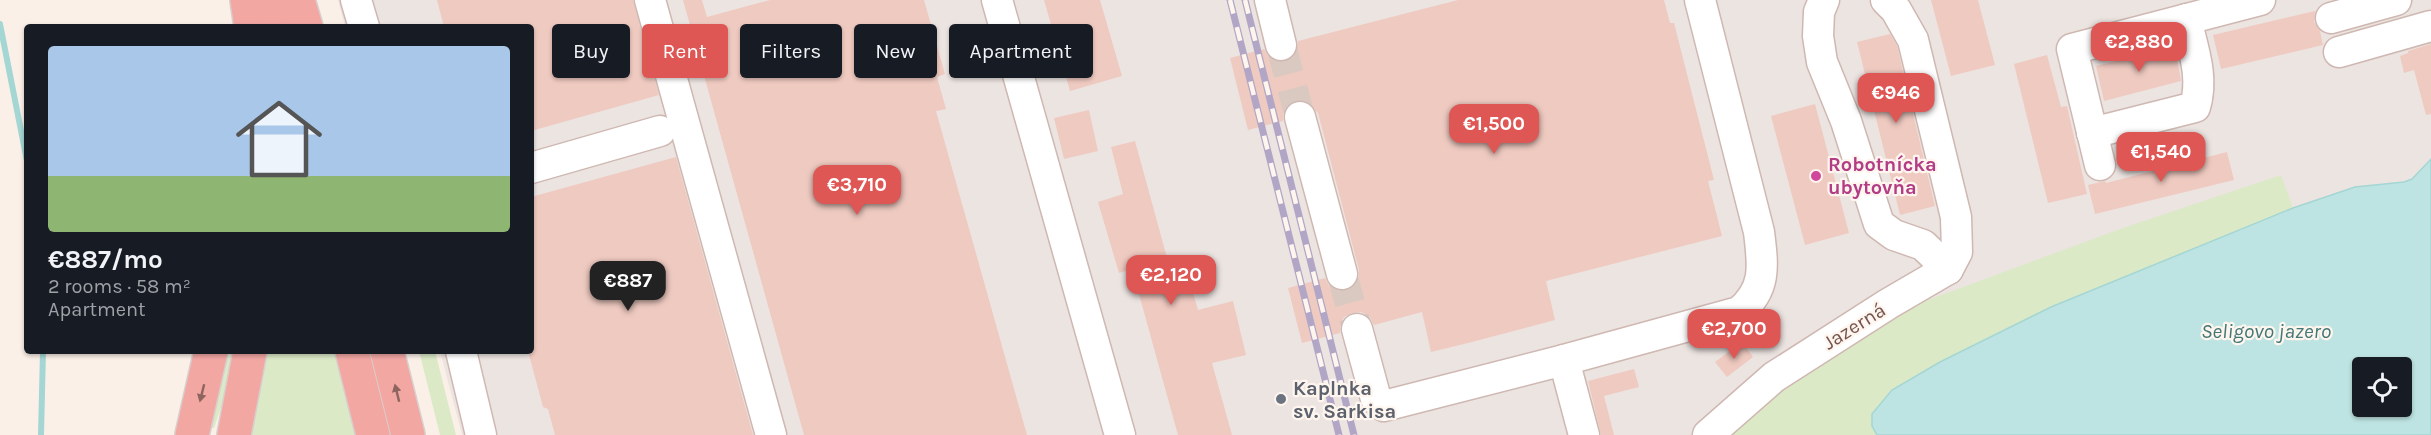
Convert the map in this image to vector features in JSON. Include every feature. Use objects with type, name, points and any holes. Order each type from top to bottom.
[{"type":"highway","points":[[247,0],[251,24]]},
{"type":"highway","points":[[271,0],[276,24]]},
{"type":"highway","points":[[298,0],[305,24]]},
{"type":"highway","points":[[192,435],[211,354]]},
{"type":"highway","points":[[234,435],[249,354]]},
{"type":"highway","points":[[353,354],[373,435]]},
{"type":"highway","points":[[388,354],[408,435]]},
{"type":"lane","points":[[356,0],[363,24]]},
{"type":"lane","points":[[650,0],[771,435]]},
{"type":"lane","points":[[997,0],[1120,435]]},
{"type":"lane","points":[[1270,0],[1281,45]]},
{"type":"lane","points":[[1357,329],[1376,399],[1383,406],[1739,312],[1751,302],[1761,283],[1762,257],[1759,232],[1700,0]]},
{"type":"lane","points":[[1824,0],[1819,12],[1818,36],[1822,62],[1846,121],[1880,224],[1894,235],[1923,245],[1948,269],[1957,252],[1956,217],[1913,40],[1896,10],[1886,0]]},
{"type":"lane","points":[[2100,165],[2072,49],[2260,0]]},
{"type":"lane","points":[[2331,18],[2396,0]]},
{"type":"lane","points":[[2092,133],[2195,107],[2199,93],[2199,75],[2186,19]]},
{"type":"lane","points":[[2339,52],[2431,26]]},
{"type":"lane","points":[[1300,117],[1342,274]]},
{"type":"lane","points":[[534,167],[660,131]]},
{"type":"lane","name":"Jazerná","points":[[1708,435],[1774,377],[1888,304],[1948,269]]},
{"type":"lane","points":[[462,354],[481,435]]},
{"type":"lane","points":[[1564,360],[1584,435]]},
{"type":"shaded area","points":[[338,0],[2431,0],[2431,159],[2412,179],[2404,182],[2355,187],[2293,208],[2280,175],[1708,435],[462,435],[441,354],[534,354],[534,24],[344,24]]},
{"type":"green space","points":[[2281,175],[2293,208],[2051,307],[1872,426],[1877,435],[1708,435],[1770,380],[1920,303],[2120,229]]},
{"type":"green space","points":[[223,354],[232,354],[225,396],[214,428],[206,426]]},
{"type":"green space","points":[[262,354],[340,354],[360,435],[248,435]]},
{"type":"green space","points":[[420,354],[436,354],[456,435],[440,435]]},
{"type":"water","name":"Seligovo jazero","points":[[2431,159],[2431,435],[1877,435],[1872,426],[1872,414],[1892,390],[1940,362],[2051,307],[2293,208],[2355,187],[2404,182],[2412,179]]},
{"type":"building","points":[[437,0],[633,0],[642,33],[642,78],[654,78],[659,95],[534,130],[534,24],[443,24]]},
{"type":"building","points":[[683,0],[702,0],[707,17],[770,0],[924,0],[931,24],[854,24],[854,78],[937,77],[946,109],[936,111],[1027,435],[804,435],[705,78],[728,78],[728,24],[690,24]]},
{"type":"building","points":[[1044,0],[1100,0],[1122,76],[1070,91],[1066,78],[1093,78],[1093,24],[1051,24]]},
{"type":"building","points":[[1458,0],[1664,0],[1670,23],[1674,23],[1714,180],[1708,181],[1722,236],[1546,281],[1555,320],[1468,343],[1431,352],[1422,312],[1374,325],[1369,316],[1361,312],[1344,317],[1340,325],[1340,333],[1302,343],[1288,288],[1325,278],[1330,287],[1346,291],[1355,286],[1359,278],[1359,270],[1318,113],[1305,101],[1296,100],[1287,105],[1283,113],[1283,121],[1248,130],[1230,58],[1264,49],[1268,56],[1276,61],[1286,62],[1297,50],[1298,41]]},
{"type":"building","points":[[1931,0],[1978,0],[1995,65],[1951,76]]},
{"type":"building","points":[[2315,11],[2314,22],[2320,31],[2323,45],[2221,69],[2213,35]]},
{"type":"building","points":[[1890,34],[1897,46],[1935,206],[1900,215],[1857,42]]},
{"type":"building","points":[[2431,44],[2431,114],[2426,115],[2414,70],[2404,73],[2400,56]]},
{"type":"building","points":[[937,46],[945,74],[937,77]]},
{"type":"building","points":[[2175,46],[2181,81],[2104,101],[2096,66]]},
{"type":"building","points":[[2047,55],[2061,107],[2067,106],[2087,194],[2048,203],[2014,64]]},
{"type":"building","points":[[1815,104],[1849,233],[1805,245],[1771,116]]},
{"type":"building","points":[[1089,110],[1098,151],[1064,159],[1054,118]]},
{"type":"building","points":[[1135,141],[1169,265],[1184,261],[1198,310],[1233,301],[1246,355],[1212,363],[1232,435],[1178,435],[1132,269],[1119,273],[1098,202],[1123,194],[1111,147]]},
{"type":"building","points":[[2227,152],[2234,180],[2095,214],[2088,185],[2105,181],[2106,183]]},
{"type":"building","points":[[676,157],[753,435],[555,435],[548,409],[543,407],[529,354],[534,354],[534,196]]},
{"type":"building","points":[[1742,342],[1753,357],[1727,377],[1715,362]]},
{"type":"building","points":[[1634,369],[1639,387],[1604,396],[1614,435],[1601,435],[1588,381]]},
{"type":"waterway","points":[[0,24],[24,146]]},
{"type":"waterway","points":[[41,435],[43,354]]},
{"type":"tunnel","points":[[1281,45],[1300,117]]},
{"type":"tunnel","points":[[1342,274],[1357,329]]},
{"type":"railway","points":[[1230,0],[1339,435]]},
{"type":"railway","points":[[1245,0],[1354,435]]},
{"type":"place","name":"Robotnícka ubytovňa","points":[[1816,176]]},
{"type":"place","name":"Kaplnka sv. Sarkisa","points":[[1281,399]]}]
